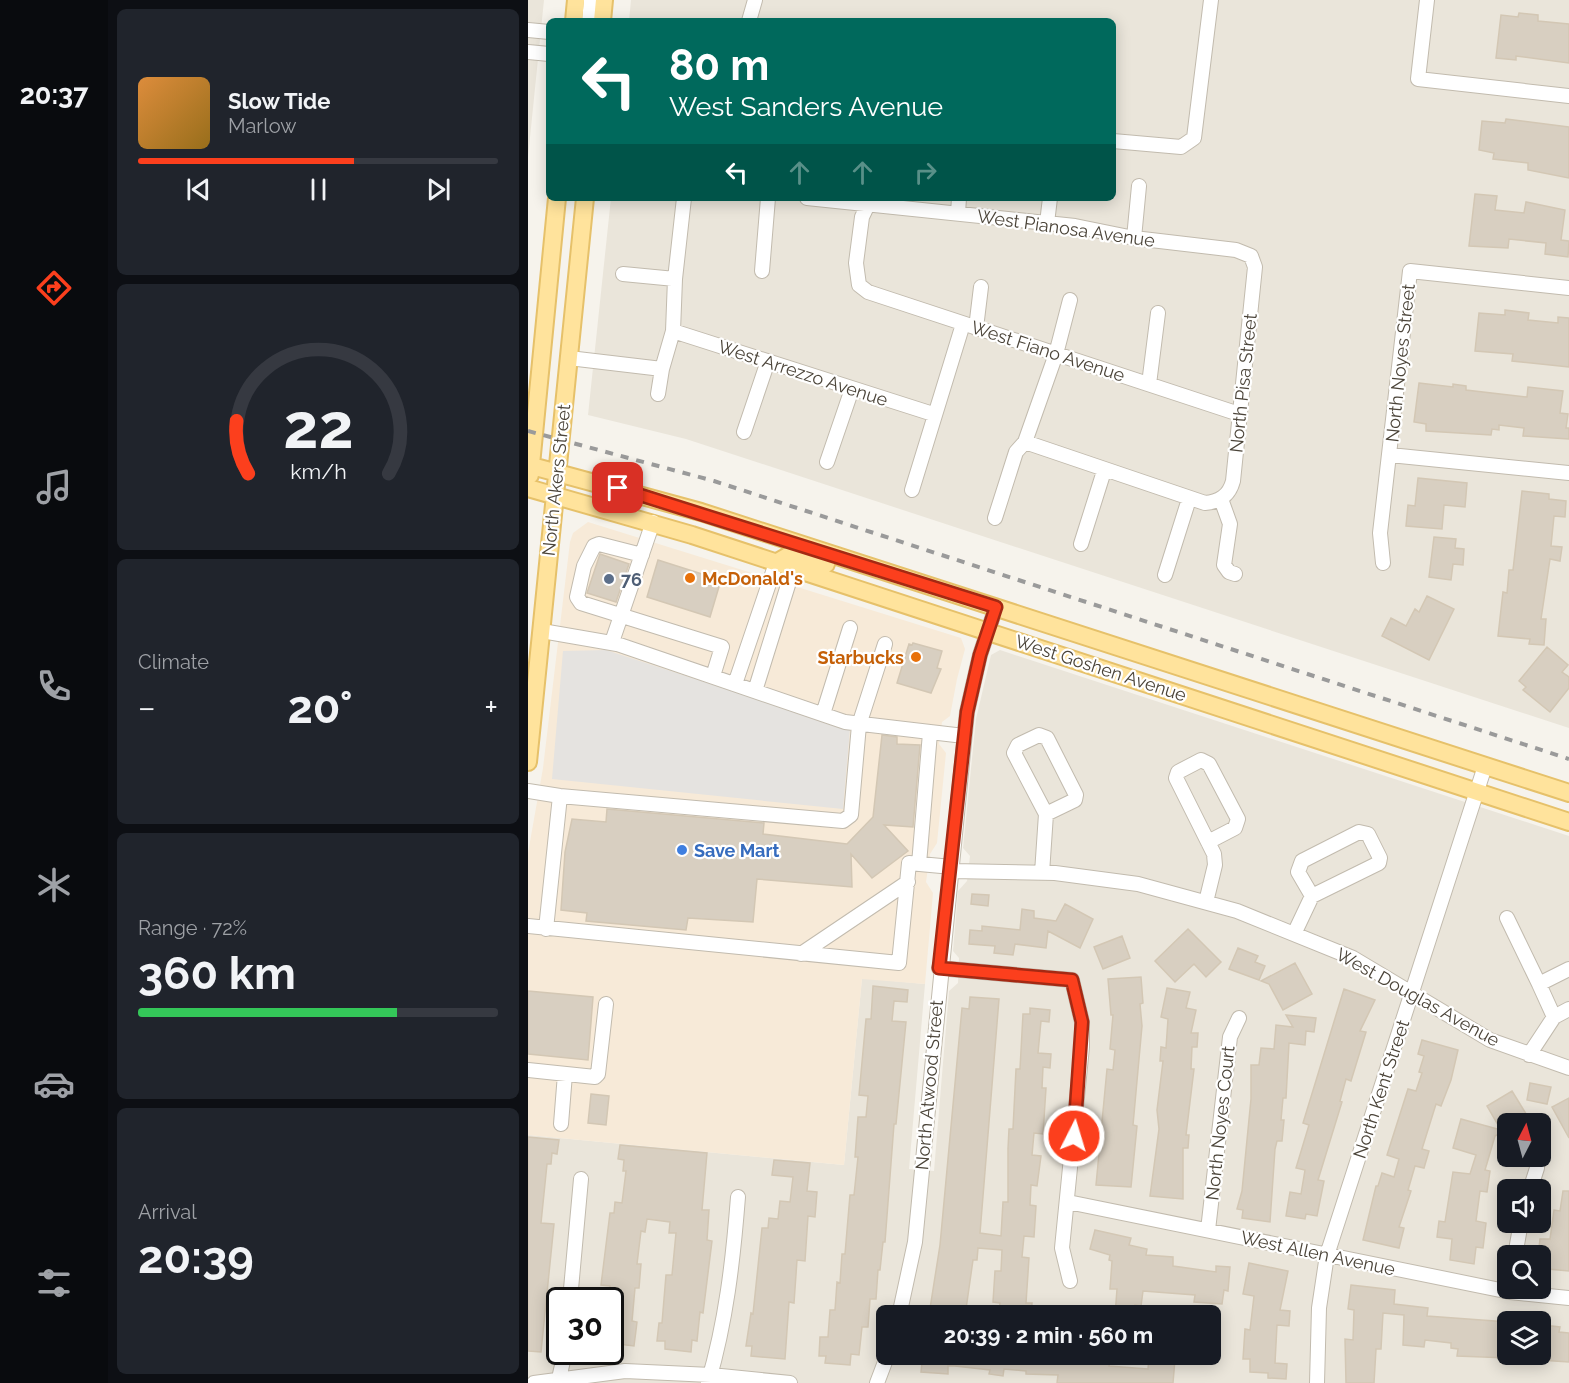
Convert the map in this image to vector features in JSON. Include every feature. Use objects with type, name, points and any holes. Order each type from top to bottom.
[{"type":"main road","points":[[574,18],[576,0]]},
{"type":"main road","points":[[602,18],[604,0]]},
{"type":"main road","name":"North Akers Street","points":[[528,492],[557,201]]},
{"type":"main road","name":"North Akers Street","points":[[528,762],[585,201]]},
{"type":"main road","name":"West Goshen Avenue","points":[[530,465],[701,512],[1569,793]]},
{"type":"main road","name":"West Goshen Avenue","points":[[528,492],[554,495],[653,522],[1569,822]]},
{"type":"main road","points":[[776,563],[788,556],[808,558],[918,593],[936,588]]},
{"type":"street","points":[[589,18],[591,0]]},
{"type":"street","points":[[749,18],[755,0]]},
{"type":"street","points":[[1116,141],[1169,147],[1190,143],[1197,130],[1211,0]]},
{"type":"street","points":[[1427,0],[1418,79],[1569,96]]},
{"type":"street","points":[[528,30],[546,32]]},
{"type":"street","points":[[528,52],[546,54]]},
{"type":"street","points":[[1134,238],[1139,186]]},
{"type":"street","points":[[658,394],[662,369],[673,331],[675,279],[684,201]]},
{"type":"street","points":[[762,271],[768,201]]},
{"type":"street","name":"West Pianosa Avenue","points":[[870,201],[1236,250],[1251,256]]},
{"type":"street","name":"West Fiano Avenue","points":[[870,201],[861,217],[856,263],[859,285],[883,298],[1239,414]]},
{"type":"street","points":[[958,213],[960,201]]},
{"type":"street","points":[[1047,223],[1050,201]]},
{"type":"street","name":"North Pisa Street","points":[[1218,501],[1228,494],[1233,481],[1255,267],[1251,256]]},
{"type":"street","name":"North Noyes Street","points":[[1390,455],[1410,271],[1569,288]]},
{"type":"street","points":[[623,274],[675,279]]},
{"type":"street","points":[[912,490],[933,414],[969,326],[981,287]]},
{"type":"street","points":[[994,518],[1016,452],[1025,442],[1056,354],[1070,300]]},
{"type":"street","points":[[1149,384],[1158,313]]},
{"type":"street","name":"West Arrezzo Avenue","points":[[673,331],[933,414]]},
{"type":"street","points":[[569,358],[662,369]]},
{"type":"street","points":[[744,432],[768,361]]},
{"type":"street","points":[[827,462],[852,389]]},
{"type":"street","points":[[1025,442],[1189,499],[1218,501],[1230,524],[1224,565],[1228,572],[1235,574]]},
{"type":"street","points":[[1383,563],[1380,533],[1390,455],[1569,473]]},
{"type":"street","points":[[1081,544],[1104,471]]},
{"type":"street","points":[[1165,575],[1189,499]]},
{"type":"street","points":[[612,642],[653,522]]},
{"type":"street","points":[[642,555],[599,544],[594,546],[584,566],[577,597],[581,603],[722,647],[713,676]]},
{"type":"street","points":[[735,684],[776,563]]},
{"type":"street","points":[[755,691],[793,568]]},
{"type":"street","name":"North Atwood Street","points":[[901,1305],[915,1242],[939,968],[952,869],[964,736],[971,685],[996,607]]},
{"type":"street","points":[[823,714],[850,628]]},
{"type":"street","points":[[542,631],[612,642],[860,725],[964,736]]},
{"type":"street","points":[[528,791],[560,796],[843,821],[851,815],[860,725],[885,644]]},
{"type":"street","points":[[528,927],[899,963],[909,863],[919,864],[930,733]]},
{"type":"street","points":[[1042,873],[1046,814],[1014,753],[1018,745],[1039,735],[1047,738],[1076,795],[1075,800],[1046,814]]},
{"type":"street","points":[[1206,902],[1215,865],[1214,854],[1208,842],[1176,778],[1178,772],[1201,760],[1209,764],[1238,819],[1235,828],[1208,842]]},
{"type":"street","name":"North Kent Street","points":[[1317,1383],[1319,1308],[1327,1255],[1485,766]]},
{"type":"street","points":[[546,929],[560,796]]},
{"type":"street","points":[[1294,934],[1312,896],[1379,863],[1380,858],[1368,834],[1359,832],[1302,861],[1298,872],[1312,896]]},
{"type":"street","name":"West Douglas Avenue","points":[[919,864],[952,869],[1042,873],[1138,884],[1237,910],[1353,958],[1490,1040],[1569,1068]]},
{"type":"street","points":[[801,954],[908,882]]},
{"type":"street","points":[[1507,918],[1554,1017]]},
{"type":"street","points":[[939,968],[1072,980],[1082,1022],[1082,1047],[1062,1248],[1070,1281]]},
{"type":"street","points":[[1539,984],[1569,969]]},
{"type":"street","points":[[528,1070],[595,1077],[598,1074],[606,1004]]},
{"type":"street","points":[[1529,1055],[1554,1017],[1569,1009]]},
{"type":"street","name":"North Noyes Court","points":[[1208,1230],[1230,1037],[1239,1018]]},
{"type":"street","points":[[561,1124],[565,1074]]},
{"type":"street","points":[[1534,1179],[1537,1168]]},
{"type":"street","points":[[571,1287],[581,1179]]},
{"type":"street","points":[[710,1379],[717,1358],[728,1300],[738,1197]]},
{"type":"street","name":"West Allen Avenue","points":[[1068,1202],[1497,1287]]},
{"type":"street","name":"West Allen Avenue","points":[[1551,1296],[1569,1298]]},
{"type":"street","points":[[559,1381],[562,1365]]},
{"type":"street","points":[[877,1383],[884,1365]]},
{"type":"street","points":[[534,1383],[625,1371],[710,1379],[790,1383]]},
{"type":"shaded area","points":[[528,0],[544,0],[528,157]]},
{"type":"shaded area","points":[[631,0],[1569,0],[1569,728],[686,439],[588,415],[611,201],[1116,201],[1116,18],[629,18]]},
{"type":"shaded area","points":[[588,522],[961,638],[965,649],[950,716],[942,722],[939,744],[946,753],[937,843],[930,854],[926,882],[933,893],[925,984],[862,979],[844,1165],[528,1135],[528,853],[543,768],[570,542],[573,533]]},
{"type":"shaded area","points":[[606,650],[850,729],[843,809],[552,779],[563,651]]},
{"type":"shaded area","points":[[1000,650],[1569,836],[1569,1383],[528,1383],[528,1135],[844,1165],[862,978],[925,984],[909,1169],[934,1171],[949,991],[958,983],[959,958],[953,951],[958,891],[967,881],[970,856],[963,848],[976,719],[991,655]]},
{"type":"building","points":[[1519,13],[1538,15],[1538,21],[1569,24],[1569,63],[1516,56],[1516,60],[1496,58],[1501,15],[1518,17]]},
{"type":"building","points":[[1506,119],[1569,127],[1569,178],[1528,170],[1528,163],[1493,159],[1494,153],[1479,150],[1482,121],[1505,123]]},
{"type":"building","points":[[1475,194],[1497,196],[1495,210],[1524,213],[1526,202],[1565,210],[1561,240],[1569,241],[1568,257],[1545,254],[1546,243],[1509,239],[1508,248],[1469,246]]},
{"type":"building","points":[[1505,310],[1529,313],[1528,320],[1558,323],[1558,317],[1569,318],[1569,367],[1512,361],[1513,354],[1475,351],[1479,313],[1505,315]]},
{"type":"building","points":[[1419,383],[1453,387],[1453,384],[1466,386],[1466,390],[1527,397],[1528,387],[1563,391],[1560,413],[1568,414],[1566,428],[1569,428],[1569,439],[1523,436],[1524,428],[1499,425],[1499,430],[1492,429],[1491,435],[1426,431],[1426,424],[1414,422]]},
{"type":"building","points":[[1418,478],[1467,483],[1465,507],[1444,505],[1442,529],[1406,526],[1408,505],[1415,506]]},
{"type":"building","points":[[1522,491],[1549,494],[1549,499],[1566,501],[1565,517],[1554,516],[1551,546],[1562,547],[1560,561],[1550,559],[1541,619],[1546,619],[1544,645],[1529,644],[1530,639],[1498,636],[1503,592],[1507,593],[1509,570],[1513,570]]},
{"type":"building","points":[[1434,537],[1456,539],[1455,548],[1464,549],[1463,565],[1453,564],[1451,580],[1429,577]]},
{"type":"building","points":[[600,554],[629,564],[616,602],[587,593]]},
{"type":"building","points":[[658,560],[721,580],[710,617],[647,597]]},
{"type":"building","points":[[1427,596],[1454,609],[1429,660],[1382,636],[1391,618],[1406,626],[1415,609],[1419,612]]},
{"type":"building","points":[[913,643],[942,651],[937,668],[941,669],[931,693],[897,683],[909,644]]},
{"type":"building","points":[[1547,647],[1568,665],[1562,672],[1569,677],[1569,688],[1550,712],[1523,690],[1526,687],[1519,681]]},
{"type":"building","points":[[882,735],[897,737],[897,744],[920,745],[913,827],[884,825],[908,851],[872,878],[851,854],[852,887],[757,879],[753,922],[688,918],[686,930],[586,921],[587,913],[561,910],[565,852],[572,819],[606,822],[607,809],[764,823],[763,834],[847,844],[873,817]]},
{"type":"building","points":[[972,894],[989,895],[988,906],[971,904]]},
{"type":"building","points":[[1065,904],[1093,919],[1080,948],[1048,931],[1046,948],[1015,944],[1013,955],[994,953],[995,946],[969,944],[970,930],[982,931],[982,926],[1020,930],[1022,909],[1034,911],[1034,918],[1056,921]]},
{"type":"building","points":[[1188,929],[1221,962],[1206,977],[1194,964],[1175,982],[1155,961]]},
{"type":"building","points":[[1122,936],[1130,958],[1103,969],[1094,947]]},
{"type":"building","points":[[1238,948],[1258,956],[1255,962],[1265,966],[1259,980],[1229,969]]},
{"type":"building","points":[[1295,963],[1312,994],[1283,1010],[1269,984],[1261,981]]},
{"type":"building","points":[[1141,977],[1142,1026],[1133,1125],[1137,1126],[1131,1187],[1096,1185],[1107,1069],[1113,1070],[1115,1050],[1110,1049],[1113,1015],[1111,1015],[1108,979]]},
{"type":"building","points":[[873,986],[908,990],[907,1002],[894,1001],[892,1021],[906,1022],[896,1124],[894,1124],[885,1242],[883,1242],[880,1270],[878,1270],[876,1299],[870,1299],[868,1327],[862,1327],[859,1355],[851,1354],[850,1365],[825,1363],[826,1356],[819,1356],[820,1337],[828,1337],[830,1310],[835,1310],[842,1254],[845,1254],[850,1195],[854,1195],[858,1157],[855,1157],[858,1117],[866,1117],[868,1096],[859,1095],[866,1019],[871,1019]]},
{"type":"building","points":[[1167,988],[1190,992],[1186,1008],[1196,1010],[1191,1033],[1198,1033],[1197,1047],[1192,1047],[1191,1069],[1194,1069],[1186,1135],[1189,1135],[1188,1148],[1183,1148],[1183,1199],[1150,1196],[1159,1129],[1157,1110],[1163,1061],[1160,1061],[1161,1047],[1166,1048],[1168,1019],[1161,1017]]},
{"type":"building","points":[[1344,989],[1375,1000],[1360,1031],[1366,1032],[1351,1081],[1346,1079],[1340,1101],[1342,1102],[1318,1180],[1324,1181],[1317,1216],[1306,1214],[1305,1219],[1286,1216],[1290,1192],[1301,1194],[1305,1170],[1296,1168],[1309,1125],[1303,1123]]},
{"type":"building","points":[[528,991],[593,997],[588,1060],[528,1054]]},
{"type":"building","points":[[970,997],[999,999],[980,1233],[1001,1236],[1003,1202],[1008,1202],[1009,1129],[1013,1129],[1016,1069],[1020,1069],[1023,1014],[1030,1014],[1030,1008],[1050,1010],[1049,1022],[1041,1021],[1038,1053],[1051,1054],[1050,1068],[1043,1067],[1042,1088],[1046,1088],[1043,1134],[1034,1133],[1032,1155],[1041,1156],[1037,1186],[1031,1185],[1030,1205],[1036,1206],[1034,1237],[1024,1236],[1022,1257],[1029,1258],[1026,1303],[1032,1303],[1032,1305],[1000,1305],[1000,1303],[993,1302],[995,1271],[1001,1271],[1002,1250],[978,1248],[977,1260],[973,1260],[967,1305],[931,1305],[940,1245],[962,1008],[969,1009]]},
{"type":"building","points":[[1286,1015],[1316,1018],[1314,1032],[1306,1031],[1305,1045],[1289,1043],[1286,1098],[1283,1098],[1281,1120],[1284,1120],[1282,1141],[1277,1141],[1275,1149],[1270,1222],[1242,1218],[1243,1210],[1237,1209],[1242,1191],[1251,1099],[1251,1065],[1259,1065],[1261,1048],[1274,1049],[1276,1025],[1293,1027]]},
{"type":"building","points":[[1422,1040],[1458,1050],[1451,1080],[1441,1106],[1436,1104],[1422,1149],[1429,1151],[1424,1168],[1415,1166],[1408,1190],[1411,1191],[1399,1227],[1404,1228],[1399,1248],[1363,1240],[1376,1186],[1378,1186],[1382,1173],[1394,1177],[1399,1159],[1387,1155],[1408,1089],[1416,1091],[1422,1073],[1419,1072],[1424,1056],[1418,1054]]},
{"type":"building","points":[[1530,1083],[1551,1087],[1547,1104],[1527,1100]]},
{"type":"building","points":[[1512,1091],[1526,1113],[1497,1113],[1497,1123],[1487,1106]]},
{"type":"building","points":[[591,1094],[609,1096],[606,1125],[588,1123]]},
{"type":"building","points":[[1569,1098],[1569,1138],[1552,1107]]},
{"type":"building","points":[[1461,1119],[1497,1129],[1485,1170],[1490,1171],[1487,1192],[1480,1191],[1476,1221],[1486,1223],[1483,1248],[1476,1247],[1474,1264],[1450,1260],[1452,1239],[1437,1237],[1439,1221],[1445,1222],[1453,1172],[1470,1174],[1476,1155],[1453,1148]]},
{"type":"building","points":[[528,1137],[559,1140],[557,1154],[552,1153],[551,1164],[547,1164],[541,1223],[554,1224],[541,1352],[528,1351]]},
{"type":"building","points":[[620,1145],[707,1153],[702,1210],[709,1210],[707,1240],[712,1241],[703,1313],[700,1312],[697,1341],[692,1340],[691,1352],[665,1349],[665,1341],[657,1341],[659,1323],[662,1323],[666,1275],[672,1275],[676,1233],[669,1233],[670,1222],[647,1219],[645,1232],[641,1231],[637,1264],[641,1264],[639,1288],[635,1288],[632,1321],[637,1322],[634,1346],[624,1345],[624,1287],[601,1285],[610,1213],[614,1213],[615,1202],[622,1203],[626,1171],[623,1171],[624,1160],[618,1159]]},
{"type":"building","points":[[774,1160],[810,1163],[807,1191],[817,1192],[815,1217],[808,1216],[805,1261],[797,1260],[794,1303],[789,1302],[785,1359],[751,1356],[752,1346],[746,1346],[751,1313],[753,1314],[762,1228],[768,1228],[769,1218],[778,1219],[780,1201],[790,1202],[793,1177],[772,1175]]},
{"type":"building","points":[[1563,1191],[1569,1191],[1569,1271],[1551,1269],[1551,1245],[1539,1245],[1540,1239],[1550,1239],[1554,1210],[1560,1211]]},
{"type":"building","points":[[1095,1230],[1131,1238],[1129,1245],[1147,1249],[1146,1255],[1173,1257],[1173,1266],[1216,1272],[1216,1266],[1230,1267],[1228,1291],[1224,1290],[1222,1304],[1194,1302],[1195,1295],[1143,1291],[1141,1305],[1116,1305],[1117,1289],[1110,1289],[1112,1261],[1109,1260],[1110,1255],[1090,1249]]},
{"type":"building","points":[[1249,1263],[1288,1271],[1280,1310],[1290,1311],[1289,1326],[1277,1325],[1275,1363],[1287,1364],[1286,1379],[1268,1378],[1268,1373],[1250,1372],[1250,1359],[1243,1359],[1245,1329],[1250,1330],[1254,1296],[1243,1294]]},
{"type":"building","points":[[1351,1285],[1395,1290],[1394,1304],[1428,1308],[1427,1316],[1497,1321],[1497,1358],[1457,1356],[1458,1349],[1451,1348],[1451,1343],[1425,1340],[1424,1347],[1403,1345],[1404,1315],[1383,1313],[1381,1349],[1376,1349],[1374,1383],[1346,1383],[1345,1339],[1353,1340],[1354,1310],[1348,1309]]},
{"type":"building","points":[[1551,1326],[1560,1327],[1559,1332],[1569,1333],[1569,1362],[1551,1361]]},
{"type":"building","points":[[922,1365],[1109,1365],[1148,1369],[1148,1365],[1174,1365],[1173,1383],[1057,1383],[1058,1375],[1026,1374],[1026,1371],[1004,1369],[1003,1376],[989,1374],[990,1370],[955,1366],[948,1366],[948,1374],[921,1372]]},
{"type":"railway","points":[[528,431],[714,481],[1569,759]]},
{"type":"place","name":"McDonald's","points":[[690,578]]},
{"type":"place","name":"76","points":[[609,579]]},
{"type":"place","name":"Starbucks","points":[[916,657]]},
{"type":"place","name":"Save Mart","points":[[682,850]]},
{"type":"route","points":[[618,488],[701,512],[996,607],[971,685],[952,871],[939,968],[1072,980],[1082,1022],[1074,1136]]}]
